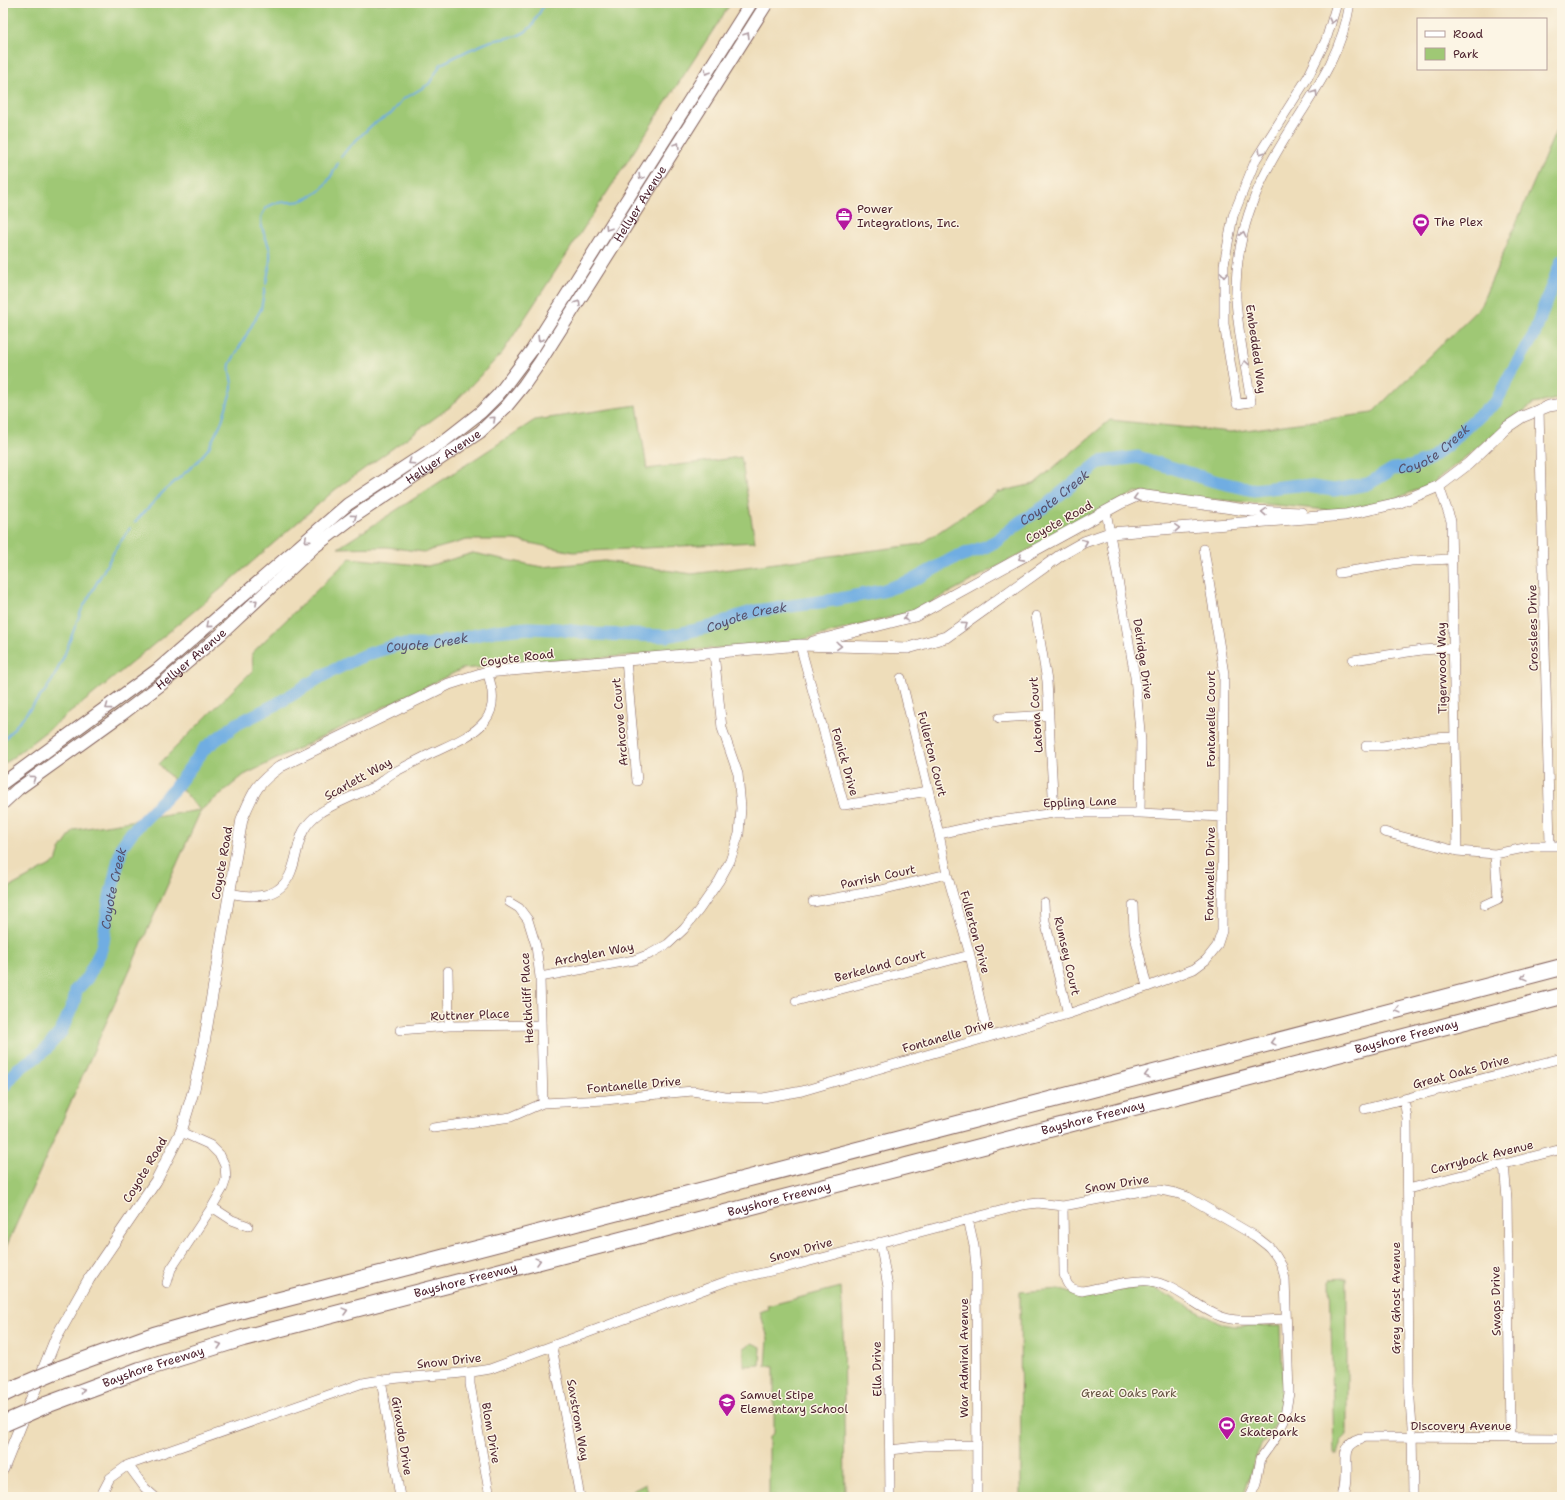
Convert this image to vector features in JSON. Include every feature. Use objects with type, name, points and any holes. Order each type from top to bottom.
[{"type":"highway","points":[[3,1394],[60,1369],[154,1335],[253,1307],[1562,967]]},
{"type":"highway","name":"Bayshore Freeway","points":[[4,1424],[46,1405],[140,1370],[243,1338],[1562,996]]},
{"type":"main road","name":"Hellyer Avenue","points":[[3,783],[157,670],[348,504],[444,441],[481,412],[498,395],[532,350],[750,3]]},
{"type":"main road","name":"Hellyer Avenue","points":[[3,803],[18,789],[163,683],[221,634],[313,548],[355,516],[480,432],[506,407],[540,362],[767,3]]},
{"type":"main road","points":[[629,195],[642,202]]},
{"type":"main road","points":[[444,441],[451,452]]},
{"type":"street","name":"Embedded Way","points":[[1337,3],[1326,40],[1308,78],[1256,159],[1233,216],[1224,265],[1224,324],[1237,404],[1251,402],[1238,322],[1236,299],[1237,275],[1247,220],[1255,195],[1268,167],[1320,84],[1339,44],[1350,3]]},
{"type":"street","name":"Coyote Road","points":[[3,1469],[56,1338],[89,1279],[156,1181],[181,1132],[194,1088],[204,1043],[242,819],[254,791],[265,777],[281,766],[449,684],[487,672],[800,645],[908,648],[946,638],[1061,555],[1084,542],[1110,533],[1345,515],[1398,503],[1439,486],[1468,464],[1507,427],[1522,417],[1539,409],[1562,404]]},
{"type":"street","name":"Crosslees Drive","points":[[1539,409],[1550,846]]},
{"type":"street","name":"Tigerwood Way","points":[[1439,486],[1451,521],[1456,850]]},
{"type":"street","name":"Coyote Road","points":[[800,645],[915,616],[1106,511],[1139,496],[1253,511],[1345,515]]},
{"type":"street","name":"Delridge Drive","points":[[1106,511],[1135,677],[1141,742],[1140,813]]},
{"type":"street","name":"Fontanelle Court","points":[[1204,549],[1224,674],[1223,817]]},
{"type":"street","points":[[1339,573],[1411,561],[1452,559]]},
{"type":"street","name":"Latona Court","points":[[1036,616],[1047,681],[1054,813]]},
{"type":"street","name":"Fonick Drive","points":[[800,645],[844,805],[928,790]]},
{"type":"street","points":[[1353,660],[1422,650],[1453,648]]},
{"type":"street","name":"Archglen Way","points":[[540,977],[634,960],[650,954],[668,944],[684,929],[699,910],[730,861],[738,834],[741,808],[738,774],[722,728],[714,653]]},
{"type":"street","name":"Archcove Court","points":[[626,660],[637,781]]},
{"type":"street","name":"Scarlett Way","points":[[229,893],[259,897],[276,891],[284,884],[291,873],[300,836],[306,826],[314,818],[322,812],[375,786],[392,774],[470,734],[485,721],[492,705],[492,689],[487,672]]},
{"type":"street","name":"Fullerton Court","points":[[901,678],[939,834]]},
{"type":"street","points":[[999,718],[1049,715]]},
{"type":"street","points":[[1366,746],[1383,746],[1430,738],[1455,737]]},
{"type":"street","name":"Eppling Lane","points":[[939,834],[993,822],[1054,813],[1140,813],[1223,817]]},
{"type":"street","name":"Fontanelle Drive","points":[[543,1103],[606,1100],[693,1091],[725,1097],[763,1098],[802,1091],[1068,1014],[1194,969],[1206,960],[1217,946],[1222,931],[1223,817]]},
{"type":"street","points":[[1384,832],[1456,850],[1495,854],[1534,846],[1562,846]]},
{"type":"street","name":"Fullerton Drive","points":[[939,834],[947,874],[970,955],[988,1036]]},
{"type":"street","points":[[1485,904],[1498,899],[1495,854]]},
{"type":"street","name":"Parrish Court","points":[[813,902],[881,890],[947,874]]},
{"type":"street","name":"Heathcliff Place","points":[[510,902],[519,908],[528,920],[536,946],[540,977],[543,1103]]},
{"type":"street","name":"Rumsey Court","points":[[1044,903],[1045,921],[1068,1014]]},
{"type":"street","points":[[1133,905],[1134,932],[1147,986]]},
{"type":"street","name":"Berkeland Court","points":[[796,1000],[970,955]]},
{"type":"street","points":[[448,971],[449,1026]]},
{"type":"street","name":"Ruttner Place","points":[[400,1030],[449,1026],[541,1025]]},
{"type":"street","name":"Great Oaks Drive","points":[[1365,1109],[1562,1058]]},
{"type":"street","name":"Grey Ghost Avenue","points":[[1404,1099],[1407,1118],[1409,1386],[1413,1438],[1413,1497]]},
{"type":"street","points":[[433,1128],[511,1117],[543,1103]]},
{"type":"street","points":[[167,1283],[171,1269],[212,1207],[223,1188],[226,1179],[225,1166],[220,1155],[210,1145],[181,1132]]},
{"type":"street","name":"Carryback Avenue","points":[[1408,1189],[1562,1149]]},
{"type":"street","name":"Swaps Drive","points":[[1504,1164],[1507,1199],[1510,1438]]},
{"type":"street","name":"Snow Drive","points":[[100,1497],[110,1478],[128,1465],[347,1388],[381,1380],[470,1373],[490,1369],[727,1281],[784,1268],[1022,1205],[1038,1203],[1063,1206],[1148,1190],[1160,1190],[1188,1197],[1255,1236],[1269,1247],[1282,1266],[1285,1279],[1289,1393],[1285,1418],[1276,1437],[1261,1458],[1256,1484],[1250,1497]]},
{"type":"street","points":[[1063,1206],[1064,1274],[1066,1284],[1074,1290],[1082,1291],[1147,1281],[1169,1287],[1216,1315],[1225,1318],[1235,1320],[1286,1319]]},
{"type":"street","points":[[212,1207],[232,1220],[248,1226]]},
{"type":"street","name":"War Admiral Avenue","points":[[968,1220],[974,1246],[976,1267],[977,1497]]},
{"type":"street","name":"Ella Drive","points":[[880,1242],[888,1287],[890,1497]]},
{"type":"street","name":"Savstrom Way","points":[[552,1347],[580,1497]]},
{"type":"street","name":"Blom Drive","points":[[470,1373],[470,1384],[490,1497]]},
{"type":"street","name":"Giraudo Drive","points":[[381,1380],[400,1497]]},
{"type":"street","name":"Discovery Avenue","points":[[1360,1439],[1562,1438]]},
{"type":"street","points":[[1343,1497],[1346,1475],[1346,1454],[1348,1447],[1353,1441],[1360,1439]]},
{"type":"street","points":[[890,1450],[924,1446],[977,1445]]},
{"type":"street","points":[[128,1465],[145,1488],[155,1497]]},
{"type":"green space","points":[[3,3],[731,3],[502,353],[450,407],[336,489],[222,588],[90,697],[3,765]]},
{"type":"green space","points":[[1562,117],[1562,398],[1533,404],[1431,484],[1395,499],[1339,511],[1136,492],[915,611],[798,641],[462,669],[244,775],[201,810],[3,1254],[3,913],[10,887],[56,862],[60,850],[74,830],[200,810],[159,764],[253,670],[252,653],[350,558],[428,566],[473,553],[542,567],[605,561],[692,574],[921,544],[998,492],[1034,484],[1110,420],[1231,432],[1372,413],[1480,307]]},
{"type":"green space","points":[[637,405],[647,469],[741,457],[755,542],[573,552],[515,540],[467,540],[424,552],[387,547],[338,548],[535,420]]},
{"type":"green space","points":[[1347,1278],[1347,1435],[1341,1441],[1337,1454],[1334,1454],[1330,1279]]},
{"type":"green space","name":"Great Oaks Park","points":[[1150,1286],[1219,1323],[1235,1326],[1281,1325],[1283,1393],[1279,1418],[1257,1453],[1243,1497],[1021,1497],[1020,1292],[1059,1289],[1075,1295]]},
{"type":"green space","points":[[841,1287],[843,1323],[845,1497],[769,1497],[769,1437],[774,1433],[774,1367],[766,1366],[768,1338],[760,1312],[768,1309],[767,1306]]},
{"type":"green space","points":[[752,1343],[761,1347],[760,1365],[744,1366],[744,1348]]},
{"type":"green space","points":[[646,1484],[649,1497],[634,1497],[632,1491]]},
{"type":"waterway","points":[[341,157],[348,148],[372,125],[392,113],[402,100],[429,84],[441,64],[491,41],[517,36],[525,32],[532,26],[545,3]]},
{"type":"waterway","points":[[266,284],[270,251],[261,224],[262,215],[269,206],[279,203],[300,201],[316,193],[327,182],[338,163]]},
{"type":"waterway","name":"Coyote Creek","points":[[3,1087],[18,1069],[43,1052],[61,1032],[74,1002],[76,990],[87,978],[100,953],[110,897],[122,846],[132,832],[174,789],[205,748],[237,724],[277,704],[322,676],[358,658],[397,645],[427,645],[495,631],[528,628],[556,629],[595,634],[668,636],[714,626],[755,611],[834,600],[882,591],[913,580],[954,558],[985,547],[998,540],[1020,522],[1044,507],[1100,462],[1138,457],[1214,481],[1253,490],[1298,485],[1334,490],[1368,484],[1393,469],[1411,467],[1427,460],[1447,445],[1496,402],[1534,335],[1562,260]]},
{"type":"waterway","points":[[135,522],[163,492],[195,464],[208,449],[222,421],[232,388],[230,364],[261,309],[265,288]]},
{"type":"waterway","points":[[3,741],[45,691],[53,679],[64,656],[81,611],[115,550],[130,528]]},
{"type":"place","name":"Power Integrations, Inc.","points":[[844,231]]},
{"type":"place","name":"The Plex","points":[[1421,237]]},
{"type":"place","name":"Samuel Stipe Elementary School","points":[[727,1417]]},
{"type":"place","name":"Great Oaks Skatepark","points":[[1227,1440]]}]
